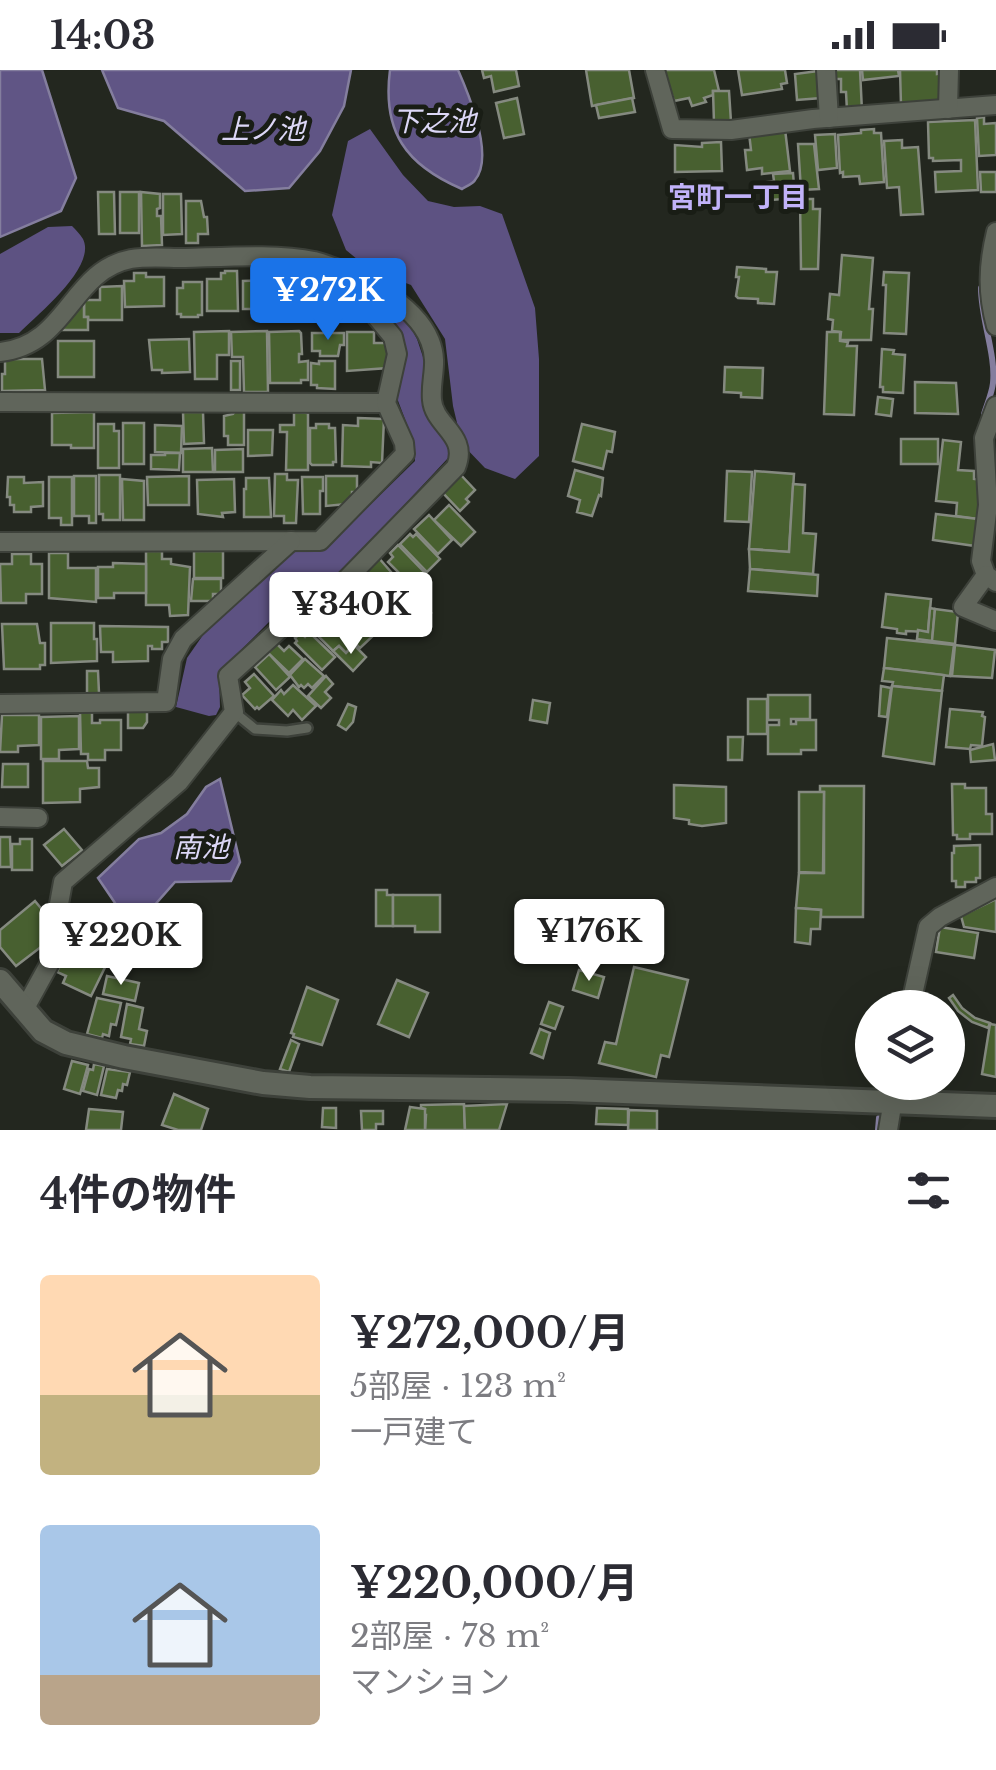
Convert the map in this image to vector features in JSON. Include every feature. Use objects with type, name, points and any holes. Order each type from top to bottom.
[{"type":"street","points":[[655,70],[672,129],[732,130],[996,105]]},
{"type":"street","points":[[826,70],[829,118]]},
{"type":"street","points":[[948,109],[949,70]]},
{"type":"street","points":[[996,232],[989,260],[989,301],[996,326]]},
{"type":"street","points":[[0,352],[32,344],[52,330],[68,306],[106,266],[134,259],[313,261],[370,284],[394,300],[429,337],[436,361],[431,404],[458,444],[461,456],[456,467],[339,587],[302,609],[228,676],[234,712],[179,782],[62,882],[59,904],[68,930],[24,1010]]},
{"type":"street","points":[[0,542],[320,540],[405,454],[386,403],[397,354],[392,337],[338,270]]},
{"type":"street","points":[[0,402],[386,403]]},
{"type":"street","points":[[996,406],[984,438],[988,505],[982,562],[991,578],[963,607],[996,621]]},
{"type":"street","points":[[0,704],[166,702],[172,660],[182,638],[291,541]]},
{"type":"street","points":[[0,817],[38,818]]},
{"type":"street","points":[[914,990],[928,927],[940,916],[996,887]]},
{"type":"street","points":[[0,981],[42,1031],[66,1043],[264,1084],[855,1093]]},
{"type":"street","points":[[888,1130],[893,1100]]},
{"type":"street","points":[[949,1100],[996,1106]]},
{"type":"lane","points":[[234,712],[255,729],[307,728]]},
{"type":"shaded area","points":[[370,129],[403,175],[428,201],[454,207],[480,206],[502,214],[535,308],[539,359],[539,456],[515,479],[485,468],[462,444],[445,339],[411,285],[369,269],[346,250],[332,215],[348,141]]},
{"type":"shaded area","points":[[72,226],[83,239],[85,250],[74,276],[19,333],[0,333],[0,254],[48,227]]},
{"type":"shaded area","points":[[393,311],[409,324],[417,339],[452,444],[449,457],[339,575],[281,610],[227,664],[219,676],[220,707],[216,715],[176,707],[187,658],[203,635],[280,559],[298,548],[324,550],[415,461],[414,443],[397,398],[406,354],[403,339],[386,312]]},
{"type":"water","points":[[0,70],[42,70],[76,178],[61,211],[0,237]]},
{"type":"water","name":"上ノ池","points":[[102,70],[351,70],[344,106],[320,151],[289,188],[245,191],[164,121],[118,108]]},
{"type":"water","name":"下之池","points":[[390,70],[458,70],[481,141],[480,169],[473,182],[462,189],[442,180],[402,144],[390,111]]},
{"type":"water","name":"南池","points":[[220,779],[240,862],[231,881],[175,882],[152,908],[131,921],[116,919],[115,903],[98,878],[139,839],[161,833],[187,814],[206,787]]},
{"type":"building","points":[[482,70],[516,70],[519,86],[494,92],[491,76],[484,78]]},
{"type":"building","points":[[586,70],[629,70],[634,98],[592,106]]},
{"type":"building","points":[[663,70],[714,70],[719,91],[704,98],[706,102],[692,106],[689,98],[674,101]]},
{"type":"building","points":[[738,70],[785,70],[787,83],[781,84],[782,89],[742,95]]},
{"type":"building","points":[[833,70],[860,70],[862,111],[847,111],[846,92],[841,92],[841,79],[833,79]]},
{"type":"building","points":[[862,70],[898,70],[899,76],[863,80]]},
{"type":"building","points":[[900,70],[942,73],[943,103],[901,105]]},
{"type":"building","points":[[818,71],[821,98],[797,100],[795,74]]},
{"type":"building","points":[[713,91],[729,91],[731,122],[714,123]]},
{"type":"building","points":[[517,98],[524,134],[504,138],[496,103]]},
{"type":"building","points":[[632,98],[635,112],[599,118],[596,105]]},
{"type":"building","points":[[984,117],[984,124],[996,123],[996,155],[979,156],[977,118]]},
{"type":"building","points":[[975,120],[978,190],[936,192],[935,172],[961,171],[961,160],[929,158],[928,122]]},
{"type":"building","points":[[785,129],[790,171],[762,174],[762,168],[747,170],[745,150],[751,150],[749,133]]},
{"type":"building","points":[[874,129],[874,133],[881,133],[884,182],[860,184],[859,176],[843,177],[838,135]]},
{"type":"building","points":[[835,134],[837,168],[818,170],[815,135]]},
{"type":"building","points":[[902,140],[902,148],[918,147],[923,214],[901,215],[899,187],[887,188],[884,141]]},
{"type":"building","points":[[721,142],[722,171],[675,172],[675,145],[702,147],[702,143]]},
{"type":"building","points":[[798,144],[814,144],[819,189],[801,190]]},
{"type":"building","points":[[980,172],[996,172],[996,192],[981,192]]},
{"type":"building","points":[[793,173],[795,198],[771,200],[767,182],[774,181],[773,174]]},
{"type":"building","points":[[98,192],[114,192],[115,234],[99,234]]},
{"type":"building","points":[[120,192],[139,192],[139,233],[120,233]]},
{"type":"building","points":[[141,192],[160,194],[157,216],[161,216],[162,245],[142,246]]},
{"type":"building","points":[[163,194],[181,194],[182,234],[163,235]]},
{"type":"building","points":[[800,199],[813,199],[813,209],[820,209],[818,269],[801,269]]},
{"type":"building","points":[[186,201],[201,201],[207,217],[208,234],[198,234],[198,243],[186,243]]},
{"type":"building","points":[[842,255],[873,258],[871,340],[840,340],[841,332],[832,331],[833,320],[828,319],[830,294],[839,295]]},
{"type":"building","points":[[737,267],[777,272],[774,304],[736,296]]},
{"type":"building","points":[[225,271],[237,271],[238,311],[207,311],[207,279],[221,279]]},
{"type":"building","points":[[884,272],[909,273],[906,334],[884,333]]},
{"type":"building","points":[[134,273],[164,277],[164,306],[125,307],[124,281],[134,281]]},
{"type":"building","points":[[278,274],[315,276],[316,319],[282,319],[279,315]]},
{"type":"building","points":[[277,280],[278,308],[268,308],[268,318],[253,318],[253,309],[243,309],[243,281]]},
{"type":"building","points":[[183,282],[202,282],[202,315],[198,317],[177,314],[177,288],[183,288]]},
{"type":"building","points":[[122,286],[122,320],[84,317],[84,300],[100,300],[100,287]]},
{"type":"building","points":[[84,300],[88,330],[60,330]]},
{"type":"building","points":[[229,331],[229,355],[217,355],[217,379],[195,379],[194,332]]},
{"type":"building","points":[[267,331],[268,392],[244,392],[243,357],[232,357],[231,332]]},
{"type":"building","points":[[299,331],[299,362],[308,361],[308,380],[270,383],[269,332]]},
{"type":"building","points":[[347,332],[374,332],[374,343],[387,343],[388,368],[347,371]]},
{"type":"building","points":[[827,332],[840,332],[840,341],[857,346],[854,415],[824,414]]},
{"type":"building","points":[[312,333],[344,333],[344,345],[340,345],[338,356],[320,356],[320,351],[312,351]]},
{"type":"building","points":[[189,339],[190,372],[152,370],[149,340]]},
{"type":"building","points":[[58,341],[94,341],[94,377],[58,377]]},
{"type":"building","points":[[882,349],[905,355],[903,393],[883,392],[880,387]]},
{"type":"building","points":[[5,359],[42,359],[45,390],[2,391]]},
{"type":"building","points":[[231,361],[240,361],[240,390],[231,390]]},
{"type":"building","points":[[335,361],[335,389],[311,385],[311,363]]},
{"type":"building","points":[[725,367],[763,368],[762,398],[724,392]]},
{"type":"building","points":[[915,382],[956,383],[958,414],[915,413]]},
{"type":"building","points":[[878,397],[893,399],[891,416],[876,414]]},
{"type":"building","points":[[244,410],[244,445],[228,445],[224,416]]},
{"type":"building","points":[[94,412],[94,448],[52,445],[52,413]]},
{"type":"building","points":[[183,412],[203,412],[204,443],[184,444]]},
{"type":"building","points":[[294,412],[308,413],[308,470],[286,470],[287,432],[280,432],[280,425],[294,425]]},
{"type":"building","points":[[358,418],[384,419],[382,463],[371,462],[371,467],[342,466],[343,425],[358,426]]},
{"type":"building","points":[[123,423],[144,423],[144,464],[123,464]]},
{"type":"building","points":[[98,424],[114,424],[114,431],[119,431],[119,468],[98,468]]},
{"type":"building","points":[[316,424],[335,428],[333,465],[310,463],[310,428],[316,428]]},
{"type":"building","points":[[582,424],[615,432],[612,452],[607,451],[603,469],[573,461]]},
{"type":"building","points":[[155,425],[182,426],[181,453],[155,452]]},
{"type":"building","points":[[248,430],[273,430],[272,455],[248,456]]},
{"type":"building","points":[[901,439],[938,439],[938,464],[901,464]]},
{"type":"building","points":[[943,440],[961,442],[958,470],[974,471],[974,479],[982,480],[978,519],[956,516],[957,503],[936,501]]},
{"type":"building","points":[[212,448],[213,472],[183,472],[183,449]]},
{"type":"building","points":[[243,449],[243,472],[215,472],[215,450]]},
{"type":"building","points":[[180,453],[179,470],[151,469],[151,455]]},
{"type":"building","points":[[575,470],[603,478],[601,496],[592,516],[577,512],[580,500],[568,496]]},
{"type":"building","points":[[727,471],[752,472],[749,522],[725,521]]},
{"type":"building","points":[[755,471],[794,474],[789,552],[749,549]]},
{"type":"building","points":[[275,474],[287,474],[287,480],[298,480],[296,523],[284,523],[284,516],[274,516]]},
{"type":"building","points":[[460,474],[475,490],[460,511],[442,492]]},
{"type":"building","points":[[99,475],[120,475],[120,520],[103,520],[103,514],[99,514]]},
{"type":"building","points":[[74,476],[96,476],[96,523],[89,523],[89,516],[74,516]]},
{"type":"building","points":[[189,476],[189,505],[148,505],[147,477]]},
{"type":"building","points":[[326,476],[357,476],[357,492],[352,492],[347,504],[326,506]]},
{"type":"building","points":[[8,477],[24,477],[24,483],[43,482],[43,506],[31,507],[31,512],[14,512],[7,497]]},
{"type":"building","points":[[49,477],[72,477],[72,525],[61,525],[61,518],[49,518]]},
{"type":"building","points":[[302,477],[323,477],[320,514],[303,514]]},
{"type":"building","points":[[246,478],[269,478],[271,517],[244,517]]},
{"type":"building","points":[[122,479],[144,481],[144,520],[123,520]]},
{"type":"building","points":[[234,479],[235,512],[222,513],[223,517],[198,514],[197,480]]},
{"type":"building","points":[[793,484],[805,485],[803,533],[816,534],[813,574],[750,569],[749,549],[789,552]]},
{"type":"building","points":[[449,505],[475,532],[461,546],[434,520]]},
{"type":"building","points":[[936,514],[978,519],[975,546],[933,540]]},
{"type":"building","points":[[429,515],[452,540],[438,554],[414,529]]},
{"type":"building","points":[[410,534],[416,534],[440,559],[427,572],[400,544]]},
{"type":"building","points":[[398,545],[426,574],[413,587],[388,562]]},
{"type":"building","points":[[146,551],[162,551],[162,559],[190,567],[188,615],[170,616],[169,605],[146,605]]},
{"type":"building","points":[[194,551],[223,551],[223,578],[194,578]]},
{"type":"building","points":[[49,553],[68,553],[68,568],[96,568],[96,602],[49,598]]},
{"type":"building","points":[[12,554],[31,554],[31,564],[42,564],[42,594],[26,594],[26,603],[1,603],[0,564],[12,564]]},
{"type":"building","points":[[378,557],[404,587],[389,602],[363,576]]},
{"type":"building","points":[[113,563],[146,564],[146,593],[114,593],[114,598],[98,598],[98,567],[113,567]]},
{"type":"building","points":[[750,569],[818,575],[817,596],[748,591]]},
{"type":"building","points":[[193,579],[221,579],[221,594],[213,594],[213,601],[191,601]]},
{"type":"building","points":[[365,583],[380,598],[363,614],[344,593],[352,585],[357,590]]},
{"type":"building","points":[[406,589],[416,602],[402,614],[391,601]]},
{"type":"building","points":[[886,594],[931,599],[928,632],[906,634],[882,627]]},
{"type":"building","points":[[346,602],[376,633],[360,648],[330,617]]},
{"type":"building","points":[[421,602],[431,613],[415,627],[405,616]]},
{"type":"building","points":[[930,608],[935,609],[932,641],[917,639],[918,630],[928,632]]},
{"type":"building","points":[[319,609],[354,645],[346,653],[339,646],[333,651],[313,631],[316,628],[308,620]]},
{"type":"building","points":[[935,609],[958,612],[955,644],[932,641]]},
{"type":"building","points":[[51,623],[94,623],[97,661],[51,663]]},
{"type":"building","points":[[2,624],[37,624],[40,643],[45,643],[45,665],[40,665],[40,669],[4,669]]},
{"type":"building","points":[[100,626],[168,627],[168,642],[162,642],[162,649],[148,646],[148,661],[113,662],[113,652],[101,652]]},
{"type":"building","points":[[309,632],[335,657],[322,670],[295,643],[301,633],[305,637]]},
{"type":"building","points":[[887,638],[954,645],[950,676],[884,668]]},
{"type":"building","points":[[276,643],[284,651],[289,646],[303,659],[289,673],[267,652]]},
{"type":"building","points":[[354,645],[366,657],[353,671],[333,651],[339,646],[346,653]]},
{"type":"building","points":[[955,645],[995,650],[992,678],[952,676]]},
{"type":"building","points":[[269,654],[290,677],[276,690],[255,667]]},
{"type":"building","points":[[305,659],[324,676],[312,688],[308,684],[299,687],[290,675]]},
{"type":"building","points":[[884,668],[944,675],[942,691],[892,686],[893,682],[882,681]]},
{"type":"building","points":[[87,671],[98,671],[99,693],[87,694]]},
{"type":"building","points":[[254,674],[274,696],[259,709],[242,695],[250,688],[245,682]]},
{"type":"building","points":[[326,676],[333,684],[325,692],[331,698],[321,708],[308,696]]},
{"type":"building","points":[[293,685],[316,706],[302,720],[293,710],[288,716],[272,700]]},
{"type":"building","points":[[881,686],[891,688],[887,717],[879,716]]},
{"type":"building","points":[[892,686],[942,691],[934,764],[883,756]]},
{"type":"building","points":[[768,695],[810,695],[810,719],[791,719],[791,724],[796,724],[796,720],[816,720],[816,750],[768,754],[768,725],[779,725],[779,720],[768,720]]},
{"type":"building","points":[[748,699],[767,699],[767,734],[748,734]]},
{"type":"building","points":[[533,700],[550,703],[547,723],[530,720]]},
{"type":"building","points":[[348,704],[356,707],[353,722],[346,730],[338,725]]},
{"type":"building","points":[[950,709],[983,712],[982,746],[946,747]]},
{"type":"building","points":[[128,711],[147,711],[143,728],[128,728]]},
{"type":"building","points":[[80,712],[92,712],[92,723],[121,720],[121,750],[105,750],[105,760],[88,760],[88,754],[81,754]]},
{"type":"building","points":[[2,715],[39,715],[39,745],[18,746],[18,752],[0,752]]},
{"type":"building","points":[[79,716],[79,749],[59,750],[59,759],[41,759],[41,717]]},
{"type":"building","points":[[728,737],[743,737],[742,760],[728,760]]},
{"type":"building","points":[[993,744],[995,760],[971,762],[970,750]]},
{"type":"building","points":[[43,761],[87,761],[88,768],[99,768],[99,787],[80,789],[80,802],[43,803]]},
{"type":"building","points":[[3,764],[28,764],[28,787],[2,787]]},
{"type":"building","points":[[952,784],[986,788],[986,814],[992,814],[992,834],[970,834],[970,839],[953,835]]},
{"type":"building","points":[[674,785],[726,787],[726,823],[702,826],[674,818]]},
{"type":"building","points":[[820,786],[864,786],[863,917],[821,917],[821,910],[796,908],[799,873],[824,873],[824,792],[820,792]]},
{"type":"building","points":[[799,792],[824,792],[823,873],[799,872]]},
{"type":"building","points":[[64,829],[82,850],[62,866],[44,845]]},
{"type":"building","points":[[0,837],[10,837],[11,867],[0,867]]},
{"type":"building","points":[[20,839],[32,839],[32,870],[12,870],[12,844],[20,844]]},
{"type":"building","points":[[980,845],[980,878],[965,882],[965,887],[956,887],[956,881],[952,881],[954,846]]},
{"type":"building","points":[[376,890],[387,890],[387,895],[393,895],[393,926],[376,926]]},
{"type":"building","points":[[393,895],[440,895],[440,932],[415,932],[415,926],[393,926]]},
{"type":"building","points":[[996,899],[996,932],[964,927],[961,916]]},
{"type":"building","points":[[35,901],[58,929],[52,934],[54,937],[16,966],[0,947],[0,930]]},
{"type":"building","points":[[796,908],[821,910],[820,929],[811,929],[810,944],[795,942]]},
{"type":"building","points":[[940,927],[978,933],[974,958],[936,952]]},
{"type":"building","points":[[73,939],[110,957],[91,996],[63,983],[66,976],[57,972]]},
{"type":"building","points":[[634,967],[688,980],[669,1057],[661,1055],[656,1077],[599,1063],[605,1042],[616,1044]]},
{"type":"building","points":[[579,970],[604,977],[598,998],[573,990]]},
{"type":"building","points":[[107,976],[139,983],[135,1001],[103,994]]},
{"type":"building","points":[[397,980],[428,993],[409,1037],[378,1024]]},
{"type":"building","points":[[307,987],[338,1000],[322,1045],[293,1037],[291,1033]]},
{"type":"building","points":[[97,998],[121,1003],[116,1025],[111,1024],[109,1036],[103,1034],[102,1038],[87,1034]]},
{"type":"building","points":[[549,1002],[563,1007],[555,1029],[541,1024]]},
{"type":"building","points":[[127,1004],[143,1008],[139,1029],[147,1031],[144,1046],[130,1044],[131,1039],[121,1037]]},
{"type":"building","points":[[965,1010],[990,1023],[988,1028],[965,1016]]},
{"type":"building","points":[[990,1024],[996,1025],[996,1077],[982,1074]]},
{"type":"building","points":[[540,1029],[550,1033],[543,1058],[531,1053]]},
{"type":"building","points":[[291,1040],[299,1044],[289,1072],[280,1069]]},
{"type":"building","points":[[72,1061],[88,1065],[80,1094],[64,1089]]},
{"type":"building","points":[[94,1064],[104,1066],[97,1095],[83,1091]]},
{"type":"building","points":[[107,1069],[130,1072],[127,1085],[123,1084],[116,1098],[101,1095]]},
{"type":"building","points":[[174,1094],[208,1109],[201,1130],[162,1125]]},
{"type":"building","points":[[464,1104],[465,1130],[425,1130],[426,1115],[421,1105]]},
{"type":"building","points":[[507,1104],[499,1130],[465,1130],[464,1106]]},
{"type":"building","points":[[410,1107],[425,1109],[425,1130],[405,1130]]},
{"type":"building","points":[[323,1108],[336,1108],[336,1128],[322,1127]]},
{"type":"building","points":[[597,1108],[628,1109],[628,1125],[596,1124]]},
{"type":"building","points":[[89,1109],[123,1112],[121,1130],[86,1130]]},
{"type":"building","points":[[629,1110],[657,1111],[657,1130],[628,1130]]},
{"type":"building","points":[[361,1111],[383,1111],[383,1124],[376,1124],[376,1130],[362,1130]]},
{"type":"waterway","points":[[981,288],[993,372],[992,391],[984,414]]},
{"type":"waterway","points":[[878,1130],[879,1118]]},
{"type":"district","name":"宮町一丁目","points":[[738,197]]}]
